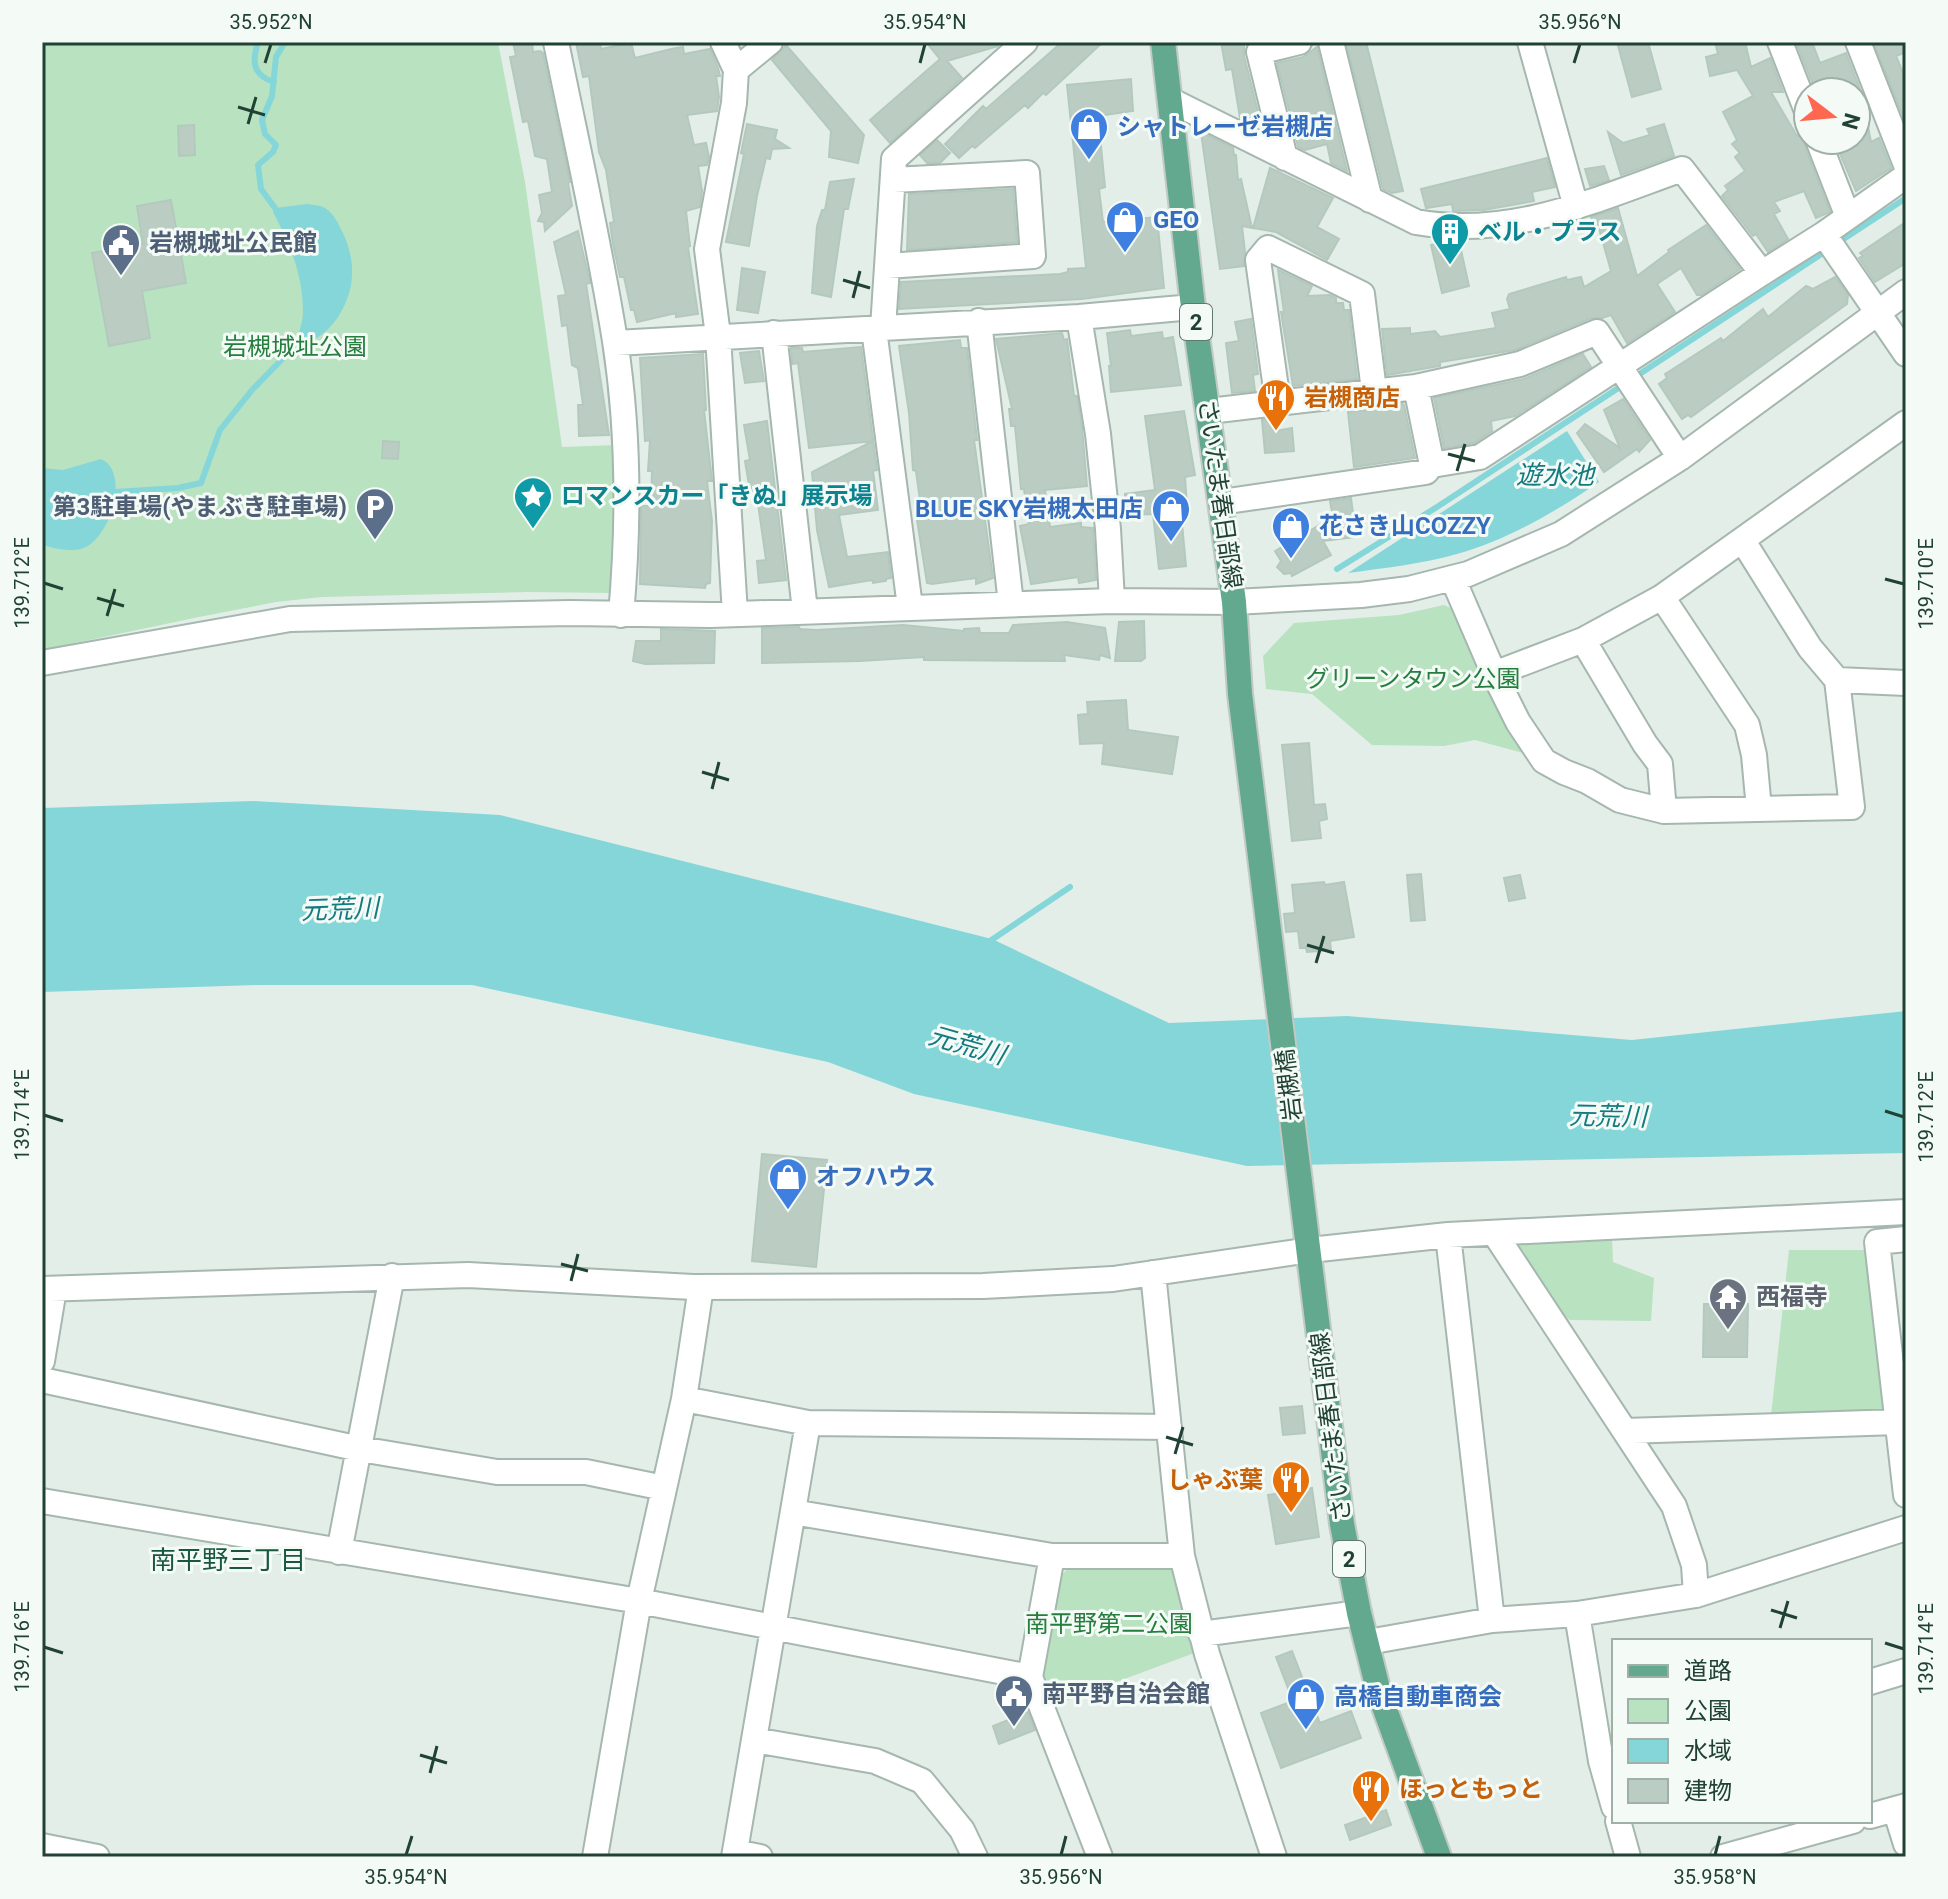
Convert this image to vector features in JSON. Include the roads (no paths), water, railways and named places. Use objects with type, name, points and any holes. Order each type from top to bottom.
[{"type":"main road","name":"さいたま春日部線","points":[[1163,42],[1193,307],[1234,602],[1240,694],[1272,946]]},
{"type":"main road","name":"岩槻橋","points":[[1272,946],[1305,1223]]},
{"type":"main road","name":"さいたま春日部線","points":[[1305,1223],[1342,1524],[1359,1613],[1379,1693],[1439,1857]]},
{"type":"street","points":[[556,42],[616,343],[625,483],[621,615]]},
{"type":"street","points":[[723,42],[736,70],[734,103],[707,249],[718,336],[735,614]]},
{"type":"street","points":[[736,70],[770,42]]},
{"type":"street","points":[[910,607],[879,328],[887,266],[894,159],[1025,42]]},
{"type":"street","points":[[1285,158],[1259,52],[1299,42]]},
{"type":"street","points":[[1331,42],[1370,200]]},
{"type":"street","points":[[1530,42],[1576,207]]},
{"type":"street","points":[[1780,42],[1793,76]]},
{"type":"street","points":[[1858,42],[1906,165]]},
{"type":"street","points":[[1170,100],[1416,222],[1463,227],[1513,224],[1576,207],[1682,169],[1762,273]]},
{"type":"street","points":[[1824,156],[1848,217]]},
{"type":"street","points":[[887,266],[1033,256],[1027,173],[893,180]]},
{"type":"street","points":[[1221,502],[1426,472],[1432,465],[1480,457],[1627,376],[1762,273],[1906,176]]},
{"type":"street","points":[[1830,243],[1906,354]]},
{"type":"street","points":[[1278,403],[1258,260],[1268,248],[1362,294],[1374,391]]},
{"type":"street","points":[[42,663],[290,619],[570,613],[735,614],[1112,601],[1234,602],[1361,595],[1409,589],[1453,579],[1505,560],[1561,534],[1680,458],[1906,292]]},
{"type":"street","points":[[616,343],[1079,317],[1193,307]]},
{"type":"street","points":[[1079,317],[1098,434],[1112,601]]},
{"type":"street","points":[[979,321],[1011,604]]},
{"type":"street","points":[[1209,411],[1416,387],[1520,364],[1597,332],[1680,458]]},
{"type":"street","points":[[774,333],[805,611]]},
{"type":"street","points":[[1416,387],[1432,465]]},
{"type":"street","points":[[1494,674],[1583,640],[1662,597],[1906,423]]},
{"type":"street","points":[[1453,579],[1494,674],[1518,722],[1544,761],[1620,800],[1664,811],[1852,807],[1837,680],[1810,648],[1743,541]]},
{"type":"street","points":[[1662,597],[1747,725],[1754,755],[1759,809]]},
{"type":"street","points":[[1583,640],[1660,764],[1664,811]]},
{"type":"street","points":[[1837,680],[1906,683]]},
{"type":"street","points":[[42,1361],[48,1289],[468,1275],[701,1287],[983,1286],[1113,1279],[1310,1250],[1448,1235],[1906,1212]]},
{"type":"street","points":[[1495,1234],[1674,1506],[1694,1565],[1696,1595]]},
{"type":"street","points":[[1448,1235],[1492,1620]]},
{"type":"street","points":[[1906,1239],[1877,1242],[1906,1495]]},
{"type":"street","points":[[1153,1273],[1182,1556],[1201,1634],[1274,1857]]},
{"type":"street","points":[[339,1552],[392,1276]]},
{"type":"street","points":[[595,1857],[639,1601],[684,1399],[701,1287]]},
{"type":"street","points":[[42,1380],[360,1449],[497,1472],[586,1472],[664,1488]]},
{"type":"street","points":[[684,1399],[808,1423],[1169,1427]]},
{"type":"street","points":[[1625,1431],[1898,1422]]},
{"type":"street","points":[[760,1857],[735,1854],[808,1423]]},
{"type":"street","points":[[42,1501],[639,1601],[1030,1677]]},
{"type":"street","points":[[793,1512],[1052,1556],[1182,1556]]},
{"type":"street","points":[[1368,1642],[1492,1620],[1577,1614],[1696,1595],[1906,1528]]},
{"type":"street","points":[[1052,1556],[1030,1677],[1100,1857]]},
{"type":"street","points":[[1201,1634],[1359,1613]]},
{"type":"street","points":[[1577,1614],[1612,1793]]},
{"type":"street","points":[[1872,1681],[1906,1671]]},
{"type":"street","points":[[754,1740],[875,1761],[922,1781],[962,1830],[975,1857]]},
{"type":"street","points":[[1872,1815],[1901,1808],[1906,1844]]},
{"type":"street","points":[[1619,1823],[1628,1857]]},
{"type":"street","points":[[1723,1857],[1846,1823]]},
{"type":"street","points":[[42,1846],[97,1857]]},
{"type":"water","points":[[307,204],[325,208],[336,219],[349,248],[352,276],[347,298],[336,320],[319,336],[298,343],[303,312],[301,285],[290,248],[273,212],[275,208]]},
{"type":"water","name":"遊水池","points":[[1567,431],[1599,482],[1583,493],[1531,524],[1476,548],[1430,560],[1348,573]]},
{"type":"water","points":[[101,459],[110,466],[116,491],[101,533],[81,549],[66,550],[42,545],[42,468],[63,470]]},
{"type":"water","name":"元荒川","points":[[252,801],[500,815],[992,939],[1169,1023],[1347,1016],[1632,1040],[1906,1011],[1906,1153],[1247,1166],[914,1094],[828,1062],[472,985],[259,985],[42,992],[42,808]]},
{"type":"waterway","points":[[258,42],[256,66],[261,75],[274,82]]},
{"type":"waterway","points":[[275,208],[261,189],[258,165],[273,152],[276,145],[265,134],[262,120],[272,96],[276,57],[285,42]]},
{"type":"waterway","points":[[1836,244],[1906,198]]},
{"type":"waterway","points":[[1635,377],[1826,251]]},
{"type":"waterway","points":[[115,492],[178,488],[201,483],[220,430],[252,390],[298,343]]},
{"type":"waterway","points":[[1337,569],[1626,383]]},
{"type":"waterway","points":[[987,943],[1070,887]]},
{"type":"place","name":"シャトレーゼ岩槻店","points":[[1089,161]]},
{"type":"place","name":"GEO","points":[[1125,254]]},
{"type":"place","name":"ベル・プラス","points":[[1450,266]]},
{"type":"place","name":"岩槻城址公民館","points":[[121,277]]},
{"type":"place","name":"岩槻商店","points":[[1276,432]]},
{"type":"place","name":"ロマンスカー「きぬ」展示場","points":[[533,530]]},
{"type":"place","name":"第3駐車場(やまぶき駐車場)","points":[[375,541]]},
{"type":"place","name":"BLUE SKY岩槻太田店","points":[[1171,543]]},
{"type":"place","name":"花さき山COZZY","points":[[1291,560]]},
{"type":"place","name":"オフハウス","points":[[788,1211]]},
{"type":"place","name":"西福寺","points":[[1728,1331]]},
{"type":"place","name":"しゃぶ葉","points":[[1291,1514]]},
{"type":"place","name":"南平野自治会館","points":[[1014,1728]]},
{"type":"place","name":"高橋自動車商会","points":[[1306,1731]]},
{"type":"place","name":"ほっともっと","points":[[1371,1823]]},
{"type":"district","name":"南平野三丁目","points":[[228,1560]]},
{"type":"park label","name":"岩槻城址公園","points":[[295,347]]},
{"type":"park label","name":"グリーンタウン公園","points":[[1413,679]]},
{"type":"park label","name":"南平野第二公園","points":[[1109,1624]]}]
